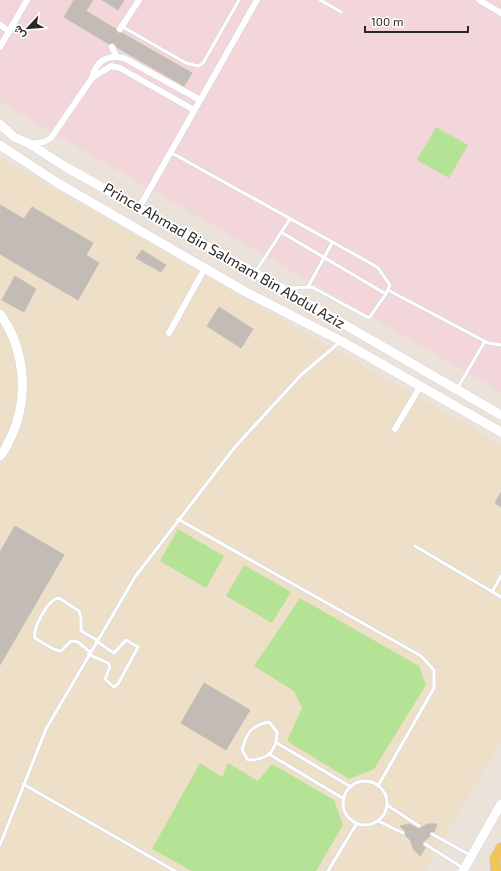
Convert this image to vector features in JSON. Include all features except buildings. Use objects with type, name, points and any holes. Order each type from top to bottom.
[{"type":"main road","name":"Prince Ahmad Bin Salmam Bin Abdul Aziz","points":[[0,124],[14,137],[30,144],[56,162],[255,273],[501,415]]},
{"type":"main road","name":"Prince Ahmad Bin Salmam Bin Abdul Aziz","points":[[0,146],[56,182],[244,291],[341,341],[421,385],[501,432]]},
{"type":"main road","points":[[0,314],[14,339],[20,356],[22,386],[18,421],[4,452],[0,456]]},
{"type":"main road","points":[[449,402],[457,389]]},
{"type":"main road","points":[[463,870],[501,804]]},
{"type":"main road","points":[[496,871],[495,859],[501,848]]},
{"type":"street","points":[[0,47],[27,0]]},
{"type":"street","points":[[121,28],[139,0]]},
{"type":"street","points":[[139,208],[257,0]]},
{"type":"street","points":[[479,0],[501,13]]},
{"type":"street","points":[[0,25],[9,31]]},
{"type":"street","points":[[112,47],[116,56]]},
{"type":"street","points":[[30,144],[44,142],[51,138],[92,78],[94,68],[101,61],[116,56],[124,58],[200,100]]},
{"type":"street","points":[[92,78],[111,66],[120,68],[194,110]]},
{"type":"street","points":[[168,333],[205,268]]},
{"type":"street","points":[[395,429],[421,385]]},
{"type":"lane","points":[[121,28],[186,63],[198,66],[203,63],[239,0]]},
{"type":"lane","points":[[320,0],[341,12]]},
{"type":"lane","points":[[170,152],[378,268],[389,282],[390,287],[369,318],[308,287],[280,288]]},
{"type":"lane","points":[[255,273],[290,219]]},
{"type":"lane","points":[[281,232],[387,292],[485,341],[501,345]]},
{"type":"lane","points":[[308,287],[332,243]]},
{"type":"lane","points":[[0,845],[46,729],[89,653],[135,577],[178,519],[235,447],[296,380],[341,341]]},
{"type":"lane","points":[[457,389],[485,341]]},
{"type":"lane","points":[[178,519],[421,656],[434,670],[434,688],[378,786]]},
{"type":"lane","points":[[415,546],[501,597]]},
{"type":"lane","points":[[492,592],[501,576]]},
{"type":"lane","points":[[59,598],[77,608],[81,614],[81,631],[97,640],[114,653],[126,640],[138,647],[118,684],[114,687],[105,679],[110,666],[108,663],[89,653],[75,641],[71,641],[61,651],[53,649],[35,638],[34,632],[48,604],[59,598]]},
{"type":"lane","points":[[269,722],[277,732],[277,743],[269,754],[259,760],[248,760],[242,750],[246,735],[257,724],[269,722]]},
{"type":"lane","points":[[277,743],[351,787]]},
{"type":"lane","points":[[269,754],[344,799]]},
{"type":"lane","points":[[364,781],[378,786],[386,797],[387,805],[383,817],[378,821],[364,825],[357,823],[346,814],[344,799],[351,787],[364,781]]},
{"type":"lane","points":[[23,784],[175,871]]},
{"type":"lane","points":[[387,805],[419,826]]},
{"type":"lane","points":[[378,821],[403,833]]},
{"type":"lane","points":[[328,871],[357,823]]},
{"type":"lane","points":[[432,834],[471,856]]},
{"type":"lane","points":[[425,844],[463,870]]},
{"type":"shaded area","points":[[0,0],[501,0],[501,392],[0,102]]},
{"type":"shaded area","points":[[0,158],[501,445],[501,742],[424,871],[0,871]]},
{"type":"green space","points":[[436,127],[468,145],[449,178],[417,160]]},
{"type":"green space","points":[[178,529],[224,556],[206,588],[160,561]]},
{"type":"green space","points":[[244,565],[291,592],[272,623],[226,596]]},
{"type":"green space","points":[[300,598],[419,666],[426,685],[374,769],[349,779],[287,741],[302,708],[294,691],[254,666]]},
{"type":"green space","points":[[200,763],[222,777],[228,763],[258,781],[272,764],[334,800],[343,825],[316,871],[192,871],[152,849]]},
{"type":"tunnel","points":[[112,47],[120,29]]}]
